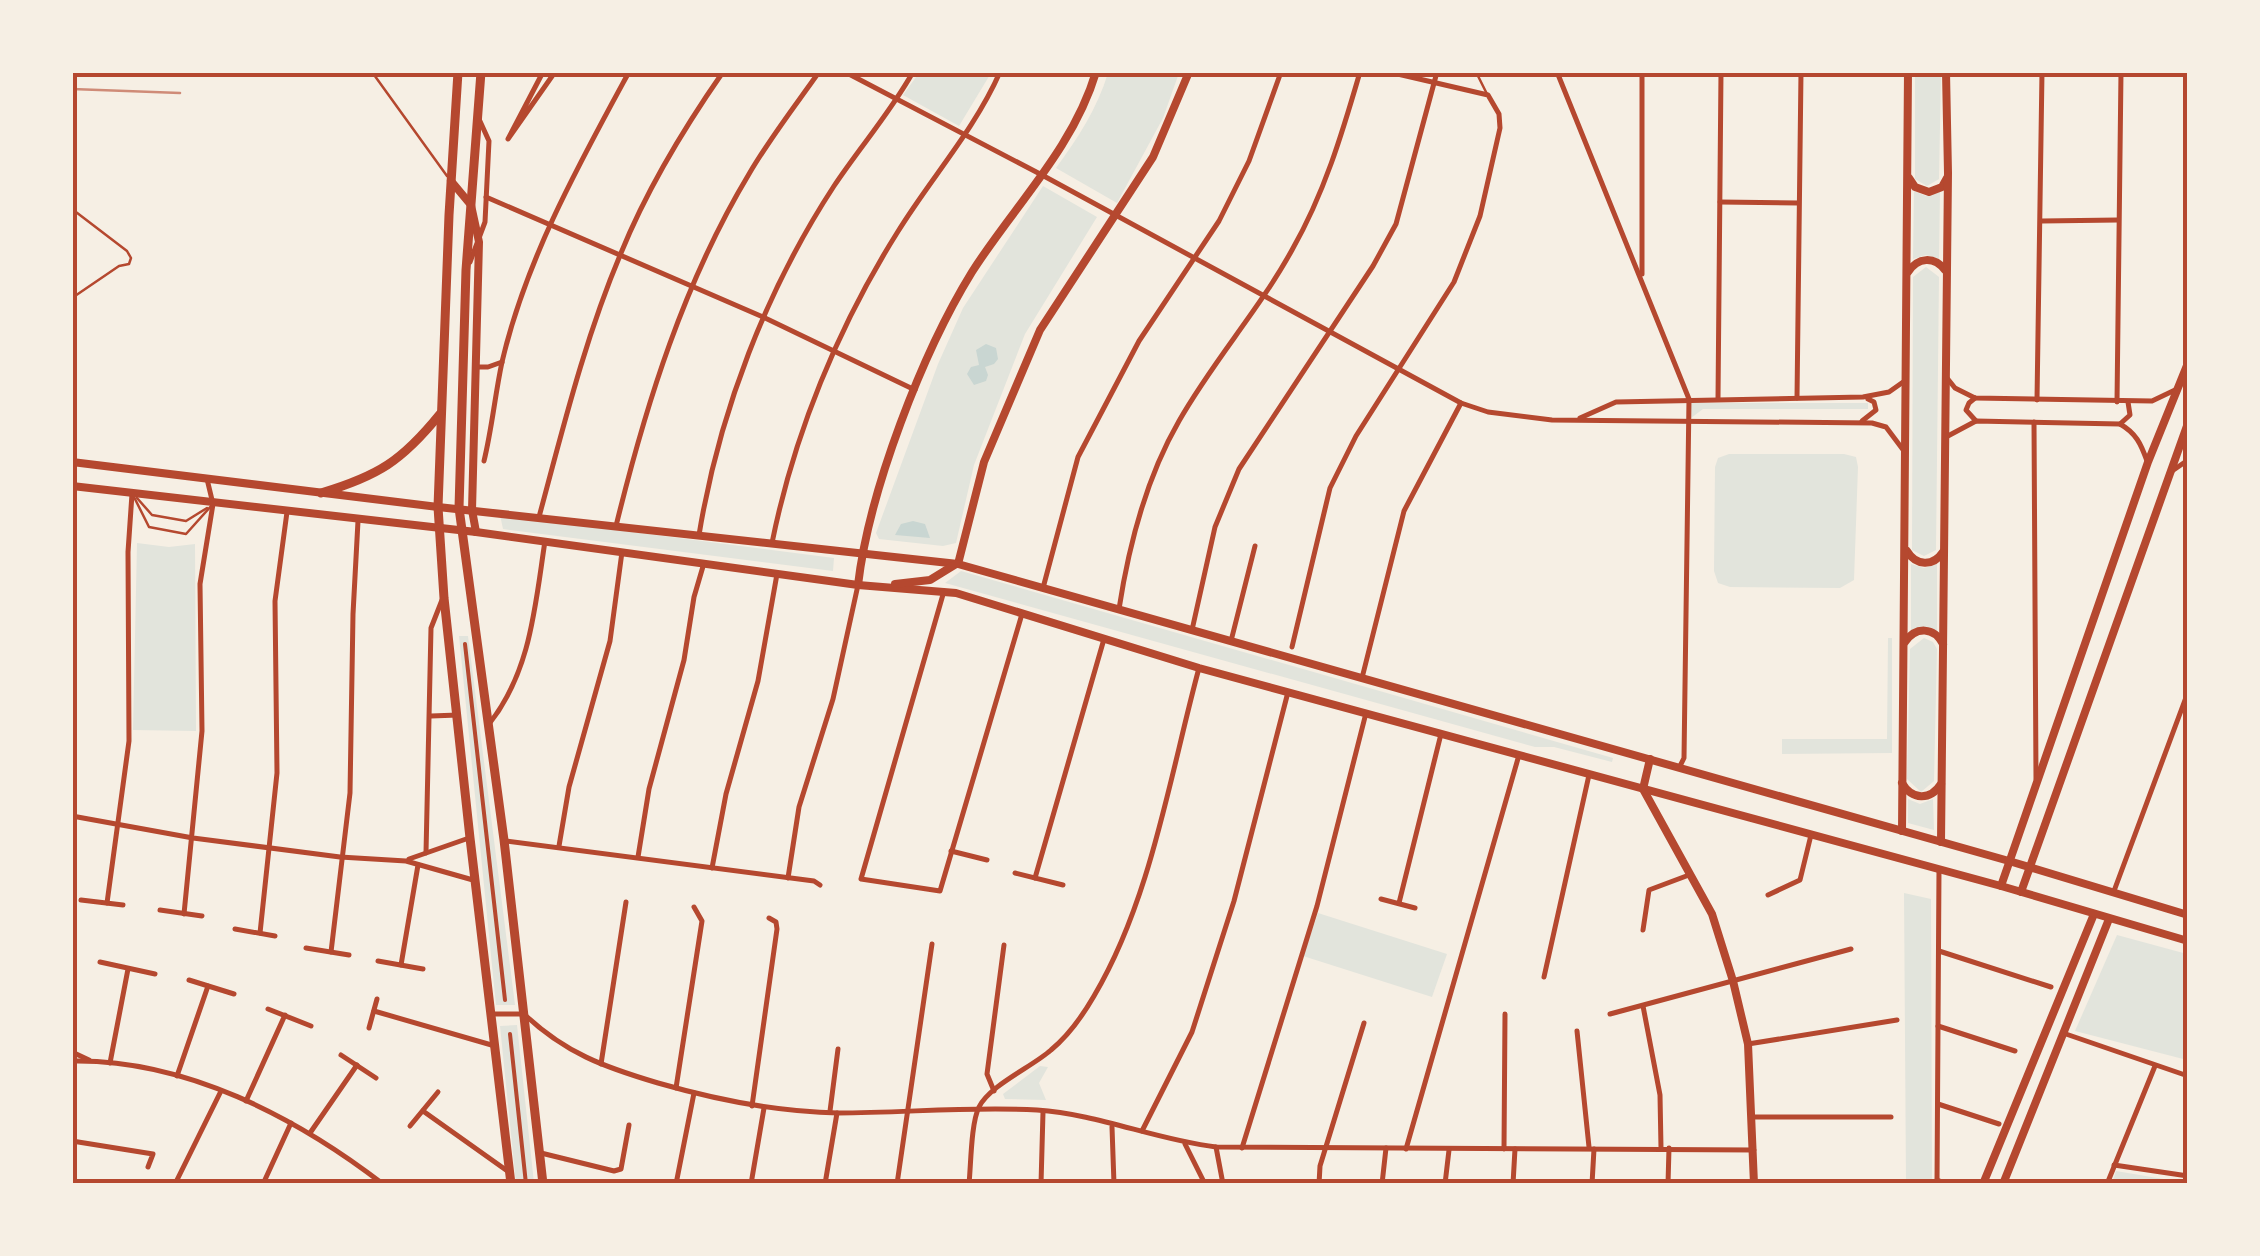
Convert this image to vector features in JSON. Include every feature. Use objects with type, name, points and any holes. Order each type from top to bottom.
[{"type":"main road","points":[[458,72],[438,507],[474,881],[511,1178]]},
{"type":"main road","points":[[482,72],[466,270],[459,508],[504,840],[544,1184]]},
{"type":"main road","points":[[321,493],[372,477],[398,461],[441,412]]},
{"type":"street","points":[[543,72],[508,139],[556,72]]},
{"type":"street","points":[[484,461],[502,362],[550,227],[629,72]]},
{"type":"street","points":[[540,517],[577,378],[620,256],[688,122],[723,72]]},
{"type":"street","points":[[616,526],[660,372],[691,286],[747,176],[820,72]]},
{"type":"street","points":[[844,72],[1042,175],[1461,404],[1522,418],[1859,422],[1886,427],[1905,453]]},
{"type":"street","points":[[699,535],[731,404],[763,318],[833,188],[913,72]]},
{"type":"street","points":[[772,544],[798,446],[834,351],[870,276],[964,135],[1000,72]]},
{"type":"street","points":[[788,878],[800,807],[833,699],[862,554],[915,390],[971,274],[1069,134],[1096,72]]},
{"type":"street","points":[[876,586],[930,580],[958,564],[984,462],[1040,330],[1153,157],[1190,72]]},
{"type":"street","points":[[1043,588],[1078,457],[1139,341],[1219,221],[1249,161],[1280,72]]},
{"type":"street","points":[[1119,608],[1131,547],[1154,472],[1179,421],[1264,296],[1316,203],[1338,148],[1360,72]]},
{"type":"street","points":[[1292,647],[1330,488],[1356,436],[1454,282],[1470,248],[1500,128],[1499,114],[1488,96],[1389,72]]},
{"type":"street","points":[[1192,630],[1215,527],[1240,469],[1396,224],[1438,72]]},
{"type":"street","points":[[1556,72],[1689,398],[1684,758],[1680,768]]},
{"type":"street","points":[[1642,72],[1642,281]]},
{"type":"street","points":[[1718,399],[1721,72]]},
{"type":"street","points":[[1797,398],[1801,72]]},
{"type":"street","points":[[1902,831],[1908,72]]},
{"type":"street","points":[[1941,842],[1946,72]]},
{"type":"street","points":[[2037,400],[2042,72]]},
{"type":"street","points":[[2117,402],[2121,72]]},
{"type":"street","points":[[466,270],[485,222],[488,141],[478,117]]},
{"type":"street","points":[[1908,174],[1915,187],[1928,192],[1942,186],[1948,174]]},
{"type":"street","points":[[451,181],[471,205],[479,242],[472,510],[476,532]]},
{"type":"street","points":[[486,197],[763,318],[915,390]]},
{"type":"street","points":[[1720,202],[1798,203]]},
{"type":"street","points":[[2042,221],[2118,220]]},
{"type":"street","points":[[1907,274],[1916,262],[1926,259],[1937,262],[1947,274]]},
{"type":"street","points":[[477,367],[488,368],[502,362]]},
{"type":"street","points":[[2000,886],[2148,462],[2188,363]]},
{"type":"street","points":[[1946,378],[1955,388],[1975,398],[2152,402],[2178,388]]},
{"type":"street","points":[[1578,420],[1616,402],[1862,398],[1889,392],[1906,379]]},
{"type":"street","points":[[1859,422],[1876,410],[1874,402],[1862,398]]},
{"type":"street","points":[[1975,398],[1968,402],[1966,410],[1976,420]]},
{"type":"street","points":[[2120,424],[2130,415],[2128,402]]},
{"type":"street","points":[[1362,678],[1404,511],[1461,404]]},
{"type":"street","points":[[1946,438],[1976,420],[2120,424],[2141,442],[2148,462]]},
{"type":"street","points":[[2034,422],[2036,782]]},
{"type":"street","points":[[2020,892],[2188,423]]},
{"type":"street","points":[[474,424],[492,424]]},
{"type":"street","points":[[2170,472],[2188,460]]},
{"type":"street","points":[[72,462],[958,564],[2188,915]]},
{"type":"street","points":[[184,914],[202,731],[200,584],[213,504],[206,480]]},
{"type":"street","points":[[72,486],[462,530],[858,585],[944,591],[1198,668],[1939,869],[2188,941]]},
{"type":"street","points":[[108,903],[129,741],[128,552],[132,494]]},
{"type":"street","points":[[260,934],[278,773],[275,600],[287,512]]},
{"type":"street","points":[[331,952],[350,792],[352,614],[358,521]]},
{"type":"street","points":[[488,726],[523,665],[546,541]]},
{"type":"street","points":[[1231,641],[1254,546]]},
{"type":"street","points":[[1905,547],[1910,557],[1924,563],[1935,561],[1944,549]]},
{"type":"street","points":[[559,847],[569,787],[610,641],[622,552]]},
{"type":"street","points":[[638,857],[649,789],[684,660],[694,596],[704,564]]},
{"type":"street","points":[[712,868],[726,794],[758,681],[777,574]]},
{"type":"street","points":[[2110,576],[2129,583]]},
{"type":"street","points":[[944,591],[860,879],[940,891],[1022,614]]},
{"type":"street","points":[[426,853],[431,628],[444,598]]},
{"type":"street","points":[[2096,614],[2114,621]]},
{"type":"street","points":[[1904,642],[1911,634],[1925,630],[1944,644]]},
{"type":"street","points":[[1034,878],[1104,639]]},
{"type":"street","points":[[465,644],[505,1000]]},
{"type":"street","points":[[969,1184],[979,1108],[994,1092],[1052,1050],[1074,1025],[1094,996],[1120,943],[1142,885],[1198,668]]},
{"type":"street","points":[[1142,1131],[1192,1032],[1234,901],[1288,692]]},
{"type":"street","points":[[2112,894],[2184,714],[2188,692]]},
{"type":"street","points":[[1242,1148],[1317,906],[1366,713]]},
{"type":"street","points":[[432,716],[458,716]]},
{"type":"street","points":[[1399,904],[1441,734]]},
{"type":"street","points":[[1406,1149],[1519,755]]},
{"type":"street","points":[[1650,760],[1643,788],[1712,914],[1733,981],[1748,1044],[1754,1184]]},
{"type":"street","points":[[1544,977],[1589,774]]},
{"type":"street","points":[[1902,783],[1912,794],[1922,797],[1936,791],[1942,783]]},
{"type":"street","points":[[2030,800],[2049,807]]},
{"type":"street","points":[[72,816],[193,838],[340,857],[406,860],[474,881]]},
{"type":"street","points":[[1768,895],[1800,880],[1812,834]]},
{"type":"street","points":[[406,860],[470,838]]},
{"type":"street","points":[[504,840],[814,881],[820,885]]},
{"type":"street","points":[[952,851],[987,860]]},
{"type":"street","points":[[401,965],[418,864]]},
{"type":"street","points":[[1939,869],[1937,1182],[1947,1184]]},
{"type":"street","points":[[1015,873],[1063,884]]},
{"type":"street","points":[[1643,930],[1648,890],[1689,875]]},
{"type":"street","points":[[1381,899],[1415,908]]},
{"type":"street","points":[[82,900],[123,905]]},
{"type":"street","points":[[602,1064],[626,902]]},
{"type":"street","points":[[676,1088],[702,921],[694,907]]},
{"type":"street","points":[[160,910],[202,916]]},
{"type":"street","points":[[1983,1184],[2094,914]]},
{"type":"street","points":[[752,1106],[776,929],[776,922],[769,918]]},
{"type":"street","points":[[2002,1184],[2109,919]]},
{"type":"street","points":[[235,929],[275,936]]},
{"type":"street","points":[[897,1184],[932,944]]},
{"type":"street","points":[[994,1092],[987,1074],[1004,946]]},
{"type":"street","points":[[306,948],[348,955]]},
{"type":"street","points":[[1610,1014],[1851,949]]},
{"type":"street","points":[[1939,951],[2050,987]]},
{"type":"street","points":[[378,961],[423,969]]},
{"type":"street","points":[[100,962],[155,974]]},
{"type":"street","points":[[110,1062],[128,969]]},
{"type":"street","points":[[189,980],[234,994]]},
{"type":"street","points":[[177,1076],[208,986]]},
{"type":"street","points":[[369,1028],[377,999]]},
{"type":"street","points":[[1643,1006],[1660,1095],[1661,1148]]},
{"type":"street","points":[[268,1009],[311,1026]]},
{"type":"street","points":[[374,1012],[494,1046]]},
{"type":"street","points":[[490,1014],[524,1014],[550,1040],[602,1064],[676,1088],[752,1106],[834,1112],[979,1108],[1042,1111],[1185,1144],[1216,1147],[1754,1150]]},
{"type":"street","points":[[1504,1149],[1506,1014]]},
{"type":"street","points":[[246,1101],[286,1016]]},
{"type":"street","points":[[1748,1044],[1897,1020]]},
{"type":"street","points":[[1318,1184],[1364,1022]]},
{"type":"street","points":[[1938,1026],[2015,1051]]},
{"type":"street","points":[[1576,1031],[1592,1184]]},
{"type":"street","points":[[2064,1032],[2188,1076]]},
{"type":"street","points":[[510,1034],[526,1184]]},
{"type":"street","points":[[825,1184],[838,1049]]},
{"type":"street","points":[[72,1052],[92,1061]]},
{"type":"street","points":[[341,1054],[376,1078]]},
{"type":"street","points":[[72,1061],[110,1062],[177,1076],[221,1091],[310,1133],[377,1182]]},
{"type":"street","points":[[310,1133],[357,1065]]},
{"type":"street","points":[[2107,1184],[2155,1066]]},
{"type":"street","points":[[175,1184],[221,1091]]},
{"type":"street","points":[[410,1126],[438,1092]]},
{"type":"street","points":[[676,1184],[694,1093]]},
{"type":"street","points":[[1938,1104],[1999,1124]]},
{"type":"street","points":[[751,1184],[764,1107]]},
{"type":"street","points":[[423,1111],[511,1178]]},
{"type":"street","points":[[1041,1184],[1042,1111]]},
{"type":"street","points":[[1754,1117],[1891,1116]]},
{"type":"street","points":[[263,1184],[291,1122]]},
{"type":"street","points":[[1112,1125],[1114,1184]]},
{"type":"street","points":[[540,1153],[614,1171],[621,1169],[629,1126]]},
{"type":"street","points":[[72,1140],[153,1154],[148,1167]]},
{"type":"street","points":[[1185,1144],[1205,1184]]},
{"type":"street","points":[[1216,1147],[1224,1184]]},
{"type":"street","points":[[1382,1184],[1386,1148]]},
{"type":"street","points":[[1668,1184],[1670,1148]]},
{"type":"street","points":[[1445,1184],[1449,1150]]},
{"type":"street","points":[[1513,1184],[1515,1150]]},
{"type":"street","points":[[2114,1165],[2188,1176]]},
{"type":"lane","points":[[372,72],[451,181]]},
{"type":"lane","points":[[1476,72],[1488,96]]},
{"type":"lane","points":[[72,209],[131,258],[128,264],[118,266],[72,298]]},
{"type":"lane","points":[[132,494],[152,514],[186,522],[213,504]]},
{"type":"lane","points":[[132,494],[149,526],[186,534],[213,504]]},
{"type":"shaded area","points":[[919,72],[991,73],[959,126],[903,95]]},
{"type":"shaded area","points":[[1108,73],[1179,73],[1163,118],[1117,203],[1056,168],[1086,123]]},
{"type":"shaded area","points":[[1915,73],[1941,73],[1939,179],[1927,186],[1915,179]]},
{"type":"shaded area","points":[[1043,186],[1097,217],[1025,334],[974,465],[956,543],[943,546],[879,539],[876,533],[938,364],[963,308]]},
{"type":"shaded area","points":[[1914,191],[1926,196],[1940,191],[1939,259],[1926,255],[1913,259]]},
{"type":"shaded area","points":[[1926,267],[1939,277],[1936,550],[1924,556],[1912,550],[1913,277]]},
{"type":"shaded area","points":[[986,344],[996,348],[998,359],[985,367],[986,381],[974,385],[967,374],[971,367],[979,365],[976,350]]},
{"type":"shaded area","points":[[1690,403],[1868,403],[1868,409],[1703,409],[1691,418]]},
{"type":"shaded area","points":[[1729,454],[1856,457],[1854,580],[1840,588],[1730,587],[1718,583],[1714,571],[1715,467],[1718,458]]},
{"type":"shaded area","points":[[500,515],[834,558],[833,571],[503,529]]},
{"type":"shaded area","points":[[901,524],[925,524],[930,538],[895,535]]},
{"type":"shaded area","points":[[137,543],[169,547],[195,544],[196,731],[133,730]]},
{"type":"shaded area","points":[[1911,564],[1924,568],[1937,564],[1937,631],[1923,627],[1911,631]]},
{"type":"shaded area","points":[[961,571],[1613,758],[1612,762],[1554,747],[1535,747],[945,583]]},
{"type":"shaded area","points":[[459,636],[468,636],[515,1005],[496,1005]]},
{"type":"shaded area","points":[[1888,638],[1892,638],[1892,753],[1782,754],[1782,739],[1887,739]]},
{"type":"shaded area","points":[[1924,638],[1937,649],[1934,781],[1921,792],[1907,779],[1910,649]]},
{"type":"shaded area","points":[[1908,799],[1920,804],[1933,799],[1934,830],[1908,823]]},
{"type":"shaded area","points":[[1904,893],[1931,899],[1932,1183],[1906,1183]]},
{"type":"shaded area","points":[[1318,913],[1447,954],[1432,997],[1303,956]]},
{"type":"shaded area","points":[[2117,935],[2187,954],[2187,1060],[2075,1031]]},
{"type":"shaded area","points":[[517,1025],[534,1183],[516,1183],[500,1026]]},
{"type":"shaded area","points":[[1040,1066],[1048,1067],[1039,1083],[1046,1100],[1005,1099],[1003,1094]]},
{"type":"shaded area","points":[[2116,1171],[2187,1183],[2112,1183]]},
{"type":"railway","points":[[72,89],[180,93]]}]
